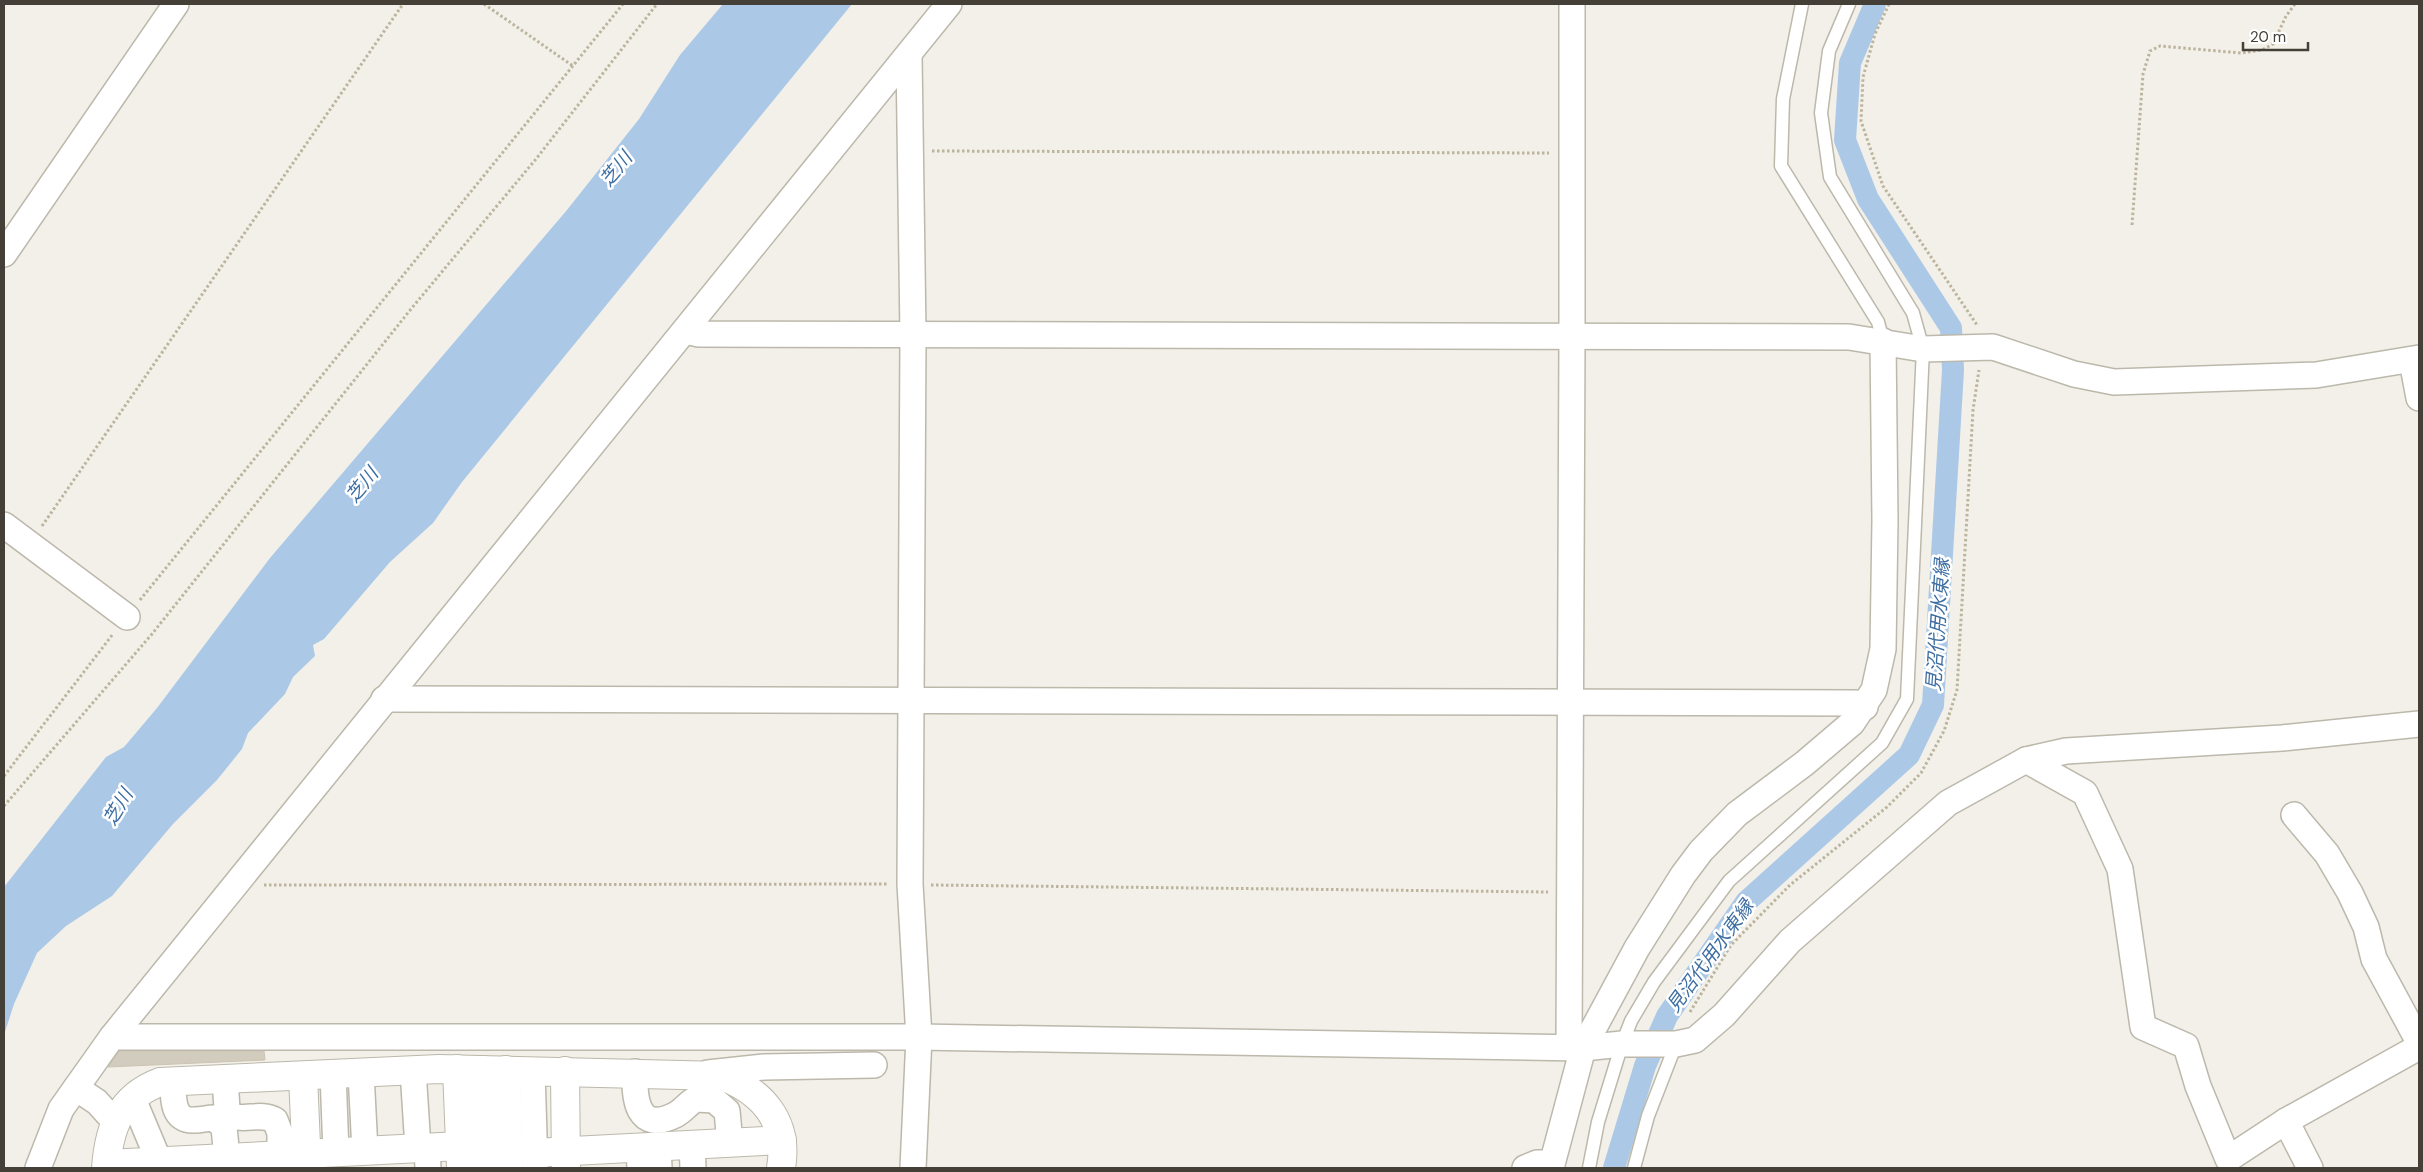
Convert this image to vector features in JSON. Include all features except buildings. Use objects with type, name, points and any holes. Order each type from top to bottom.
[{"type":"street","points":[[4,254],[176,4]]},
{"type":"street","points":[[38,1168],[61,1109],[112,1037],[949,4]]},
{"type":"street","points":[[1526,1168],[1538,1164],[1552,1166],[1576,1048],[1570,892],[1572,4]]},
{"type":"street","points":[[909,55],[913,335],[910,884],[919,1037],[913,1168]]},
{"type":"street","points":[[685,331],[699,334],[1849,337],[1929,349],[1973,336],[1994,347],[2074,374],[2114,382],[2316,375],[2416,360],[2419,398]]},
{"type":"street","points":[[1576,1048],[1683,875],[1701,851],[1737,814],[1812,757],[1852,723],[1874,690],[1883,649],[1885,520],[1883,341]]},
{"type":"street","points":[[4,525],[126,617]]},
{"type":"street","points":[[384,699],[910,699],[1570,704],[1856,703],[1865,706]]},
{"type":"street","points":[[112,1037],[919,1037],[1576,1048],[1625,1044],[1672,1044],[1695,1040],[1705,1032],[1724,1015],[1790,941],[1948,803],[2026,760],[2066,751],[2282,738],[2419,724]]},
{"type":"street","points":[[2026,760],[2085,793],[2120,869],[2144,1027],[2186,1046],[2224,1164],[2286,1121],[2419,1048]]},
{"type":"street","points":[[2294,815],[2327,854],[2350,893],[2366,927],[2374,959],[2419,1042]]},
{"type":"street","points":[[705,1074],[764,1067],[874,1065]]},
{"type":"street","points":[[413,1070],[420,1156]]},
{"type":"street","points":[[495,1070],[460,1157],[348,1156],[307,1161],[280,1155],[235,1161],[106,1166],[108,1147],[115,1122],[133,1099],[147,1087],[160,1082],[413,1070],[495,1070],[635,1072],[722,1076],[741,1083],[760,1097],[774,1116],[782,1140],[784,1155],[782,1168]]},
{"type":"street","points":[[495,1070],[534,1160],[693,1156],[730,1142],[782,1140]]},
{"type":"street","points":[[486,1168],[495,1070]]},
{"type":"street","points":[[495,1070],[508,1168]]},
{"type":"street","points":[[565,1071],[566,1160]]},
{"type":"street","points":[[635,1072],[636,1103],[644,1116],[652,1119],[669,1118],[696,1099],[714,1100],[727,1111],[730,1142]]},
{"type":"street","points":[[348,1156],[358,1113],[361,1073]]},
{"type":"street","points":[[332,1074],[358,1113]]},
{"type":"street","points":[[303,1076],[307,1161]]},
{"type":"street","points":[[225,1079],[227,1109],[232,1116],[249,1119],[261,1115],[275,1120],[280,1134],[280,1155]]},
{"type":"street","points":[[173,1082],[174,1107],[178,1114],[193,1121],[214,1118],[224,1127],[235,1161]]},
{"type":"street","points":[[76,1088],[97,1102],[115,1122]]},
{"type":"street","points":[[133,1099],[151,1164]]},
{"type":"street","points":[[2286,1121],[2310,1168]]},
{"type":"lane","points":[[1802,4],[1783,99],[1781,166],[1878,322],[1883,341]]},
{"type":"lane","points":[[1589,1168],[1598,1122],[1631,1021],[1654,982],[1729,881],[1882,743],[1907,699],[1929,349],[1912,313],[1830,177],[1821,113],[1829,51],[1849,4]]},
{"type":"lane","points":[[1634,1168],[1648,1116],[1672,1044]]},
{"type":"path","points":[[30,543],[403,4]]},
{"type":"path","points":[[484,4],[573,66]]},
{"type":"path","points":[[4,776],[126,617],[623,4]]},
{"type":"path","points":[[4,806],[152,634],[411,309],[536,159],[657,4]]},
{"type":"path","points":[[1889,4],[1875,34],[1862,77],[1861,121],[1883,186],[1973,336]]},
{"type":"path","points":[[2132,225],[2143,74],[2150,50],[2160,46],[2241,53],[2262,50],[2273,44],[2286,16],[2295,4]]},
{"type":"path","points":[[911,151],[1572,154]]},
{"type":"path","points":[[233,886],[910,884],[1570,892]]},
{"type":"water","name":"芝川","points":[[723,4],[852,4],[462,482],[433,523],[390,562],[324,639],[313,645],[315,656],[293,677],[285,694],[248,733],[242,749],[217,780],[173,824],[112,896],[66,926],[37,953],[14,1004],[4,1035],[4,887],[106,757],[124,747],[157,708],[270,558],[567,210],[639,119],[680,55]]},
{"type":"waterway","name":"見沼代用水東縁","points":[[1614,1168],[1645,1066],[1667,1016],[1746,902],[1909,755],[1933,705],[1953,370],[1951,328],[1868,199],[1845,140],[1850,63],[1875,4]]}]
